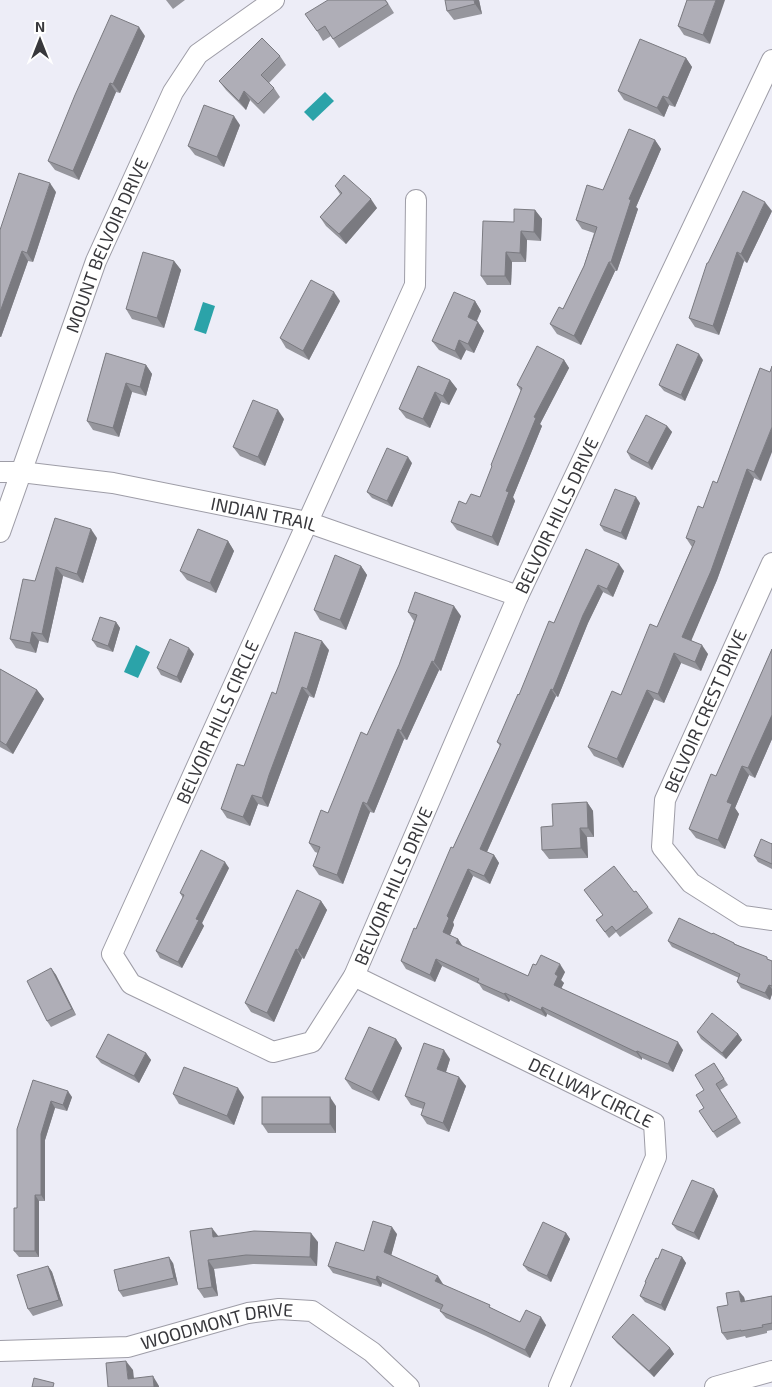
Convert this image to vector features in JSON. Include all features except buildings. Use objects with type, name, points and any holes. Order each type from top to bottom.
[{"type":"street","name":"MOUNT BELVOIR DRIVE","points":[[0,532],[96,261],[173,92],[198,54],[274,0]]},
{"type":"street","name":"BELVOIR HILLS DRIVE","points":[[354,976],[518,596],[772,60]]},
{"type":"street","name":"BELVOIR HILLS CIRCLE","points":[[354,976],[312,1042],[273,1052],[131,984],[112,954],[415,285],[416,200]]},
{"type":"street","name":"INDIAN TRAIL","points":[[0,472],[21,472],[113,483],[307,522],[518,596]]},
{"type":"street","name":"BELVOIR CREST DRIVE","points":[[772,563],[665,800],[662,847],[691,883],[743,916],[772,920]]},
{"type":"street","name":"DELLWAY CIRCLE","points":[[354,976],[654,1123],[656,1157],[559,1387]]},
{"type":"street","name":"WOODMONT DRIVE","points":[[0,1351],[128,1347],[248,1313],[279,1309],[312,1311],[372,1352],[409,1387]]},
{"type":"street","points":[[715,1387],[772,1371]]},
{"type":"water","points":[[325,92],[334,101],[313,121],[304,112]]},
{"type":"water","points":[[203,302],[215,306],[206,334],[194,330]]},
{"type":"water","points":[[136,645],[150,652],[138,678],[124,672]]}]
